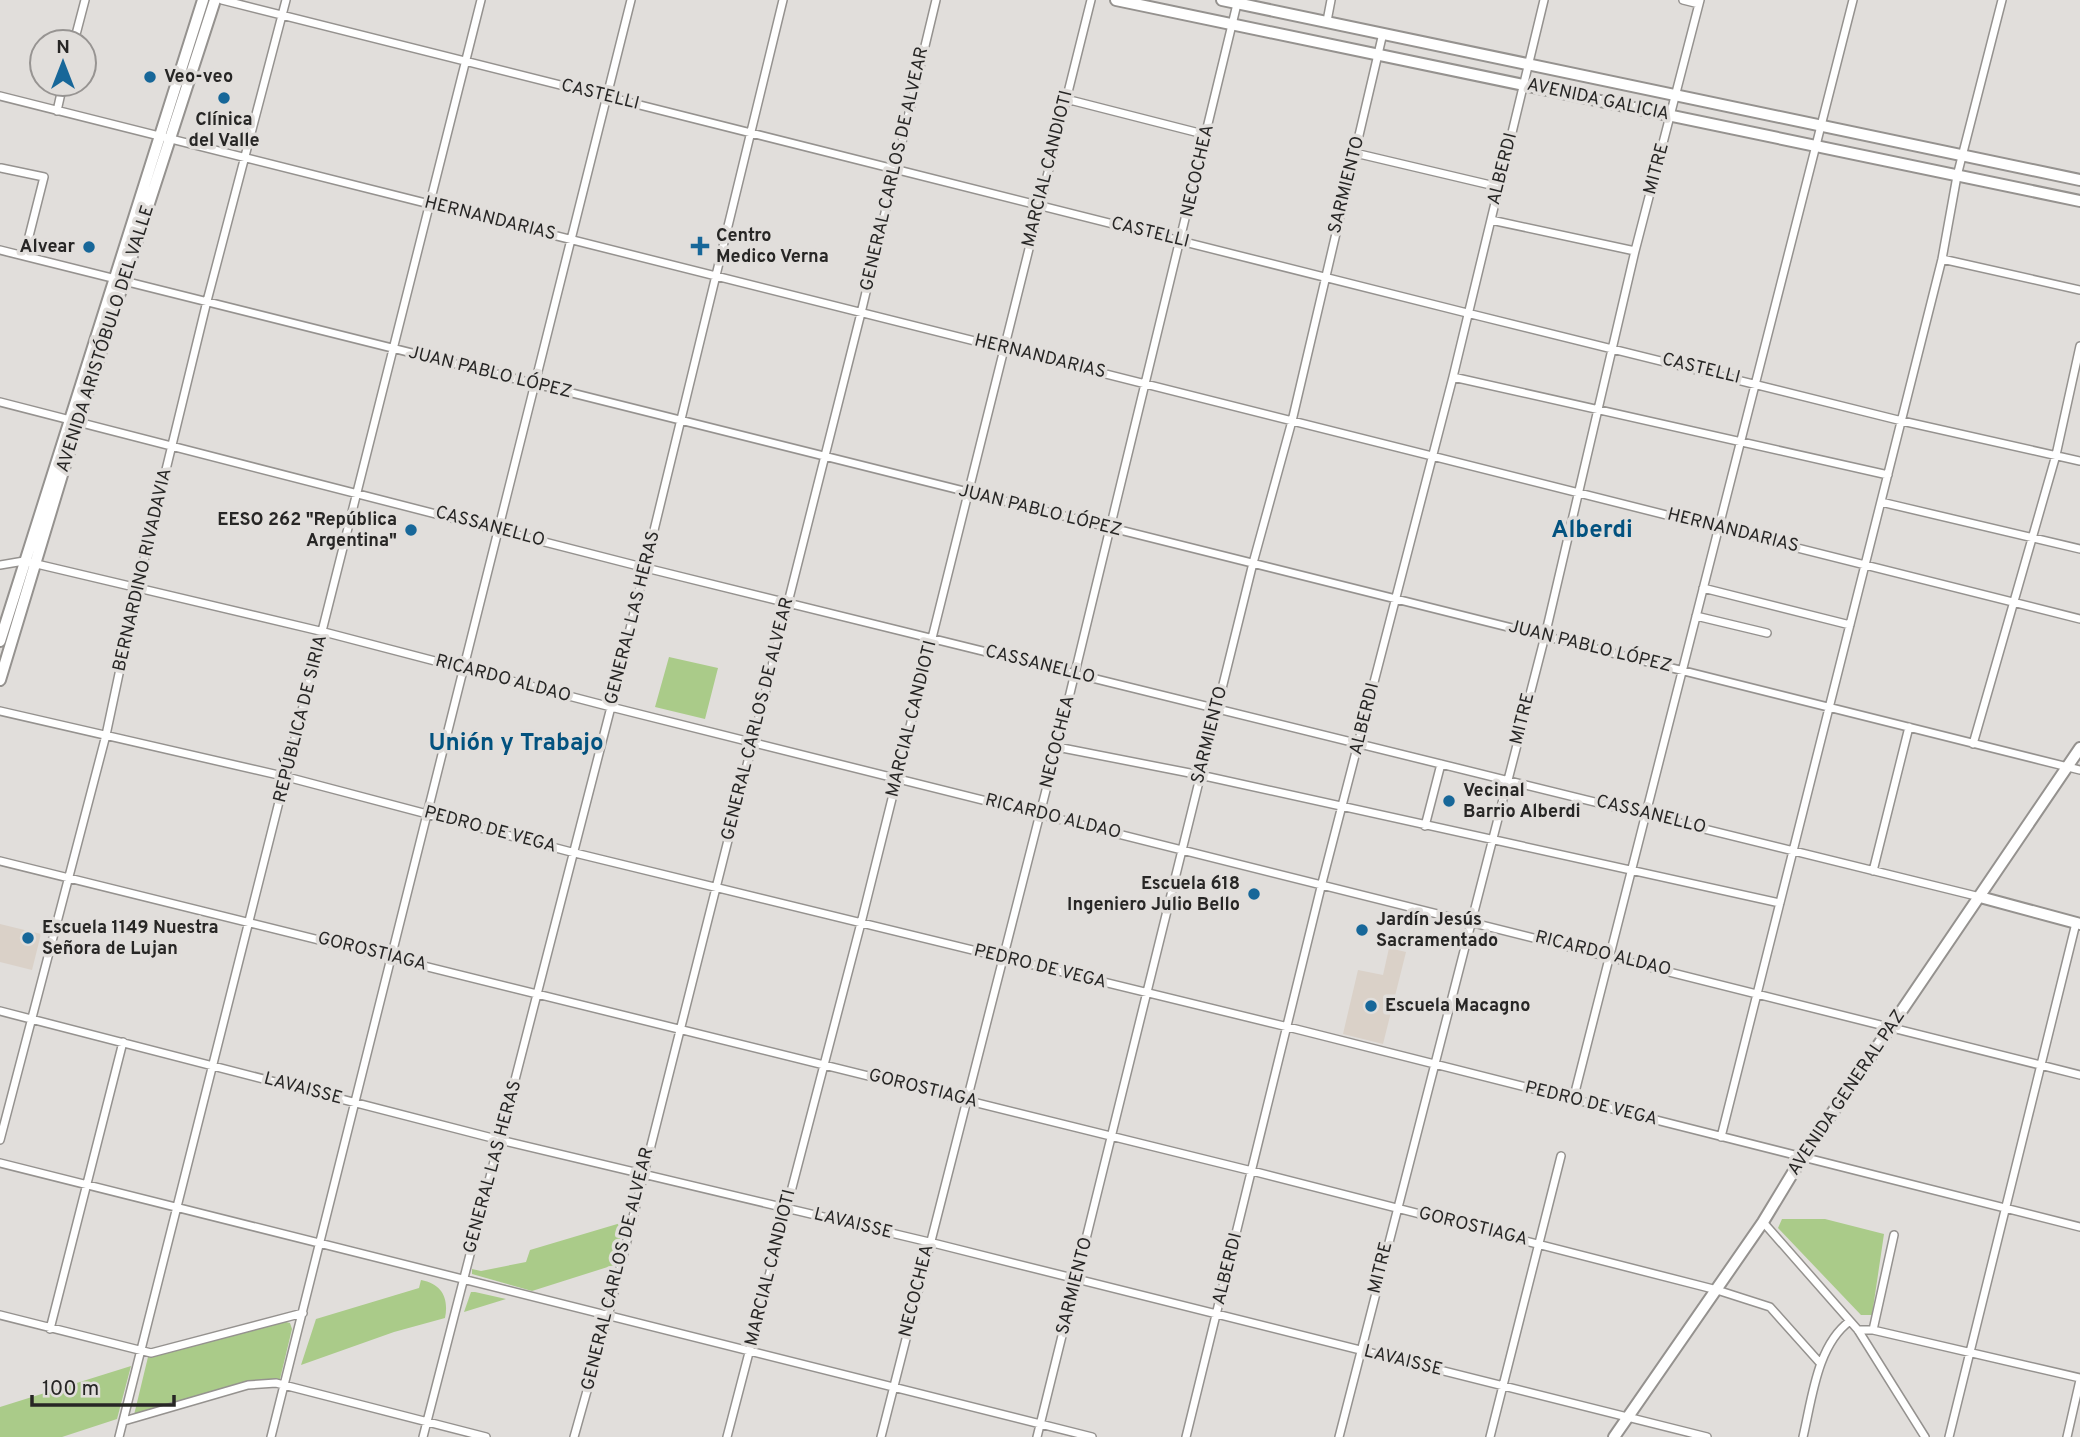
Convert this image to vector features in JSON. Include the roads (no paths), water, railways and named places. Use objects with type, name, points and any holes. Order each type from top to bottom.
[{"type":"main road","name":"AVENIDA ARISTÓBULO DEL VALLE","points":[[0,641],[118,280],[159,136],[203,0]]},
{"type":"main road","name":"AVENIDA ARISTÓBULO DEL VALLE","points":[[118,280],[170,139],[215,0]]},
{"type":"main road","name":"AVENIDA GALICIA","points":[[1116,0],[2080,201]]},
{"type":"main road","name":"AVENIDA GALICIA","points":[[1222,0],[2080,180]]},
{"type":"main road","name":"AVENIDA ARISTÓBULO DEL VALLE","points":[[0,680],[36,564],[73,421]]},
{"type":"main road","name":"AVENIDA GENERAL PAZ","points":[[1614,1437],[1763,1222],[1803,1156],[2080,748]]},
{"type":"main road","name":"CASSANELLO","points":[[1980,897],[2078,923]]},
{"type":"street","points":[[78,28],[85,0]]},
{"type":"street","name":"CASTELLI","points":[[222,0],[1902,421],[2080,461]]},
{"type":"street","name":"BERNARDINO RIVADAVIA","points":[[0,1140],[70,880],[206,302],[286,0]]},
{"type":"street","name":"REPÚBLICA DE SIRIA","points":[[120,1437],[481,0]]},
{"type":"street","points":[[271,1437],[466,669],[631,0]]},
{"type":"street","name":"GENERAL LAS HERAS","points":[[422,1437],[575,853],[783,0]]},
{"type":"street","name":"GENERAL CARLOS DE ALVEAR","points":[[574,1437],[608,1316],[753,742],[861,313],[936,0]]},
{"type":"street","name":"MARCIAL CANDIOTI","points":[[727,1437],[822,1064],[861,923],[1091,0]]},
{"type":"street","points":[[1327,21],[1331,0]]},
{"type":"street","name":"ALBERDI","points":[[1186,1437],[1322,883],[1453,377],[1544,0]]},
{"type":"street","points":[[1683,0],[1699,2]]},
{"type":"street","points":[[1573,1100],[1612,956],[1853,0]]},
{"type":"street","points":[[1721,1137],[1902,421],[1942,259],[1957,176],[2002,0]]},
{"type":"street","name":"MITRE","points":[[1339,1437],[1545,636],[1635,251],[1699,2]]},
{"type":"street","name":"NECOCHEA","points":[[881,1437],[1001,958],[1057,747],[1237,4]]},
{"type":"street","name":"SARMIENTO","points":[[1037,1437],[1253,563],[1292,421],[1383,33]]},
{"type":"street","name":"HERNANDARIAS","points":[[0,96],[2080,618]]},
{"type":"street","points":[[57,111],[60,98]]},
{"type":"street","points":[[1066,99],[1207,135]]},
{"type":"street","points":[[1355,153],[1499,187]]},
{"type":"street","points":[[1,168],[44,177],[23,256]]},
{"type":"street","points":[[1491,220],[1635,251]]},
{"type":"street","name":"JUAN PABLO LÓPEZ","points":[[0,250],[2080,770]]},
{"type":"street","points":[[1942,259],[2080,290]]},
{"type":"street","points":[[1973,744],[2056,455],[2080,346]]},
{"type":"street","points":[[1453,377],[1740,444],[1888,475]]},
{"type":"street","name":"CASSANELLO","points":[[0,402],[646,568],[1980,897]]},
{"type":"street","points":[[1881,502],[2080,549]]},
{"type":"street","points":[[0,565],[24,561]]},
{"type":"street","name":"RICARDO ALDAO","points":[[24,561],[324,632],[611,708],[1183,848],[2080,1075]]},
{"type":"street","points":[[1703,588],[1850,625]]},
{"type":"street","points":[[1696,616],[1767,633]]},
{"type":"street","name":"PEDRO DE VEGA","points":[[0,711],[287,777],[575,853],[1288,1027],[2080,1227]]},
{"type":"street","points":[[1873,872],[1909,727]]},
{"type":"street","points":[[1057,747],[1200,775],[1780,903]]},
{"type":"street","points":[[1425,826],[1441,764]]},
{"type":"street","name":"GOROSTIAGA","points":[[0,861],[966,1099],[1717,1290],[1770,1307],[1784,1319],[1820,1363]]},
{"type":"street","points":[[1949,1437],[2078,923]]},
{"type":"street","name":"LAVAISSE","points":[[0,1011],[356,1104],[929,1242],[1704,1437]]},
{"type":"street","points":[[50,1329],[123,1042]]},
{"type":"street","points":[[1490,1437],[1561,1156]]},
{"type":"street","points":[[0,1163],[1092,1437]]},
{"type":"street","points":[[1763,1222],[1858,1330],[1925,1437]]},
{"type":"street","points":[[1873,1330],[1894,1235]]},
{"type":"street","points":[[0,1315],[152,1353],[303,1312]]},
{"type":"street","points":[[1803,1437],[1820,1363],[1840,1328],[1850,1321]]},
{"type":"street","points":[[1858,1330],[1873,1330],[2080,1379],[2067,1437]]},
{"type":"street","points":[[124,1421],[248,1385],[284,1384],[486,1437]]},
{"type":"place","name":"Veo-veo","points":[[150,77]]},
{"type":"place","name":"Clínica del Valle","points":[[224,98]]},
{"type":"place","name":"Centro Medico Verna","points":[[700,246]]},
{"type":"place","name":"Alvear","points":[[89,247]]},
{"type":"place","name":"EESO 262 \"República Argentina\"","points":[[411,530]]},
{"type":"place","name":"Vecinal Barrio Alberdi","points":[[1449,801]]},
{"type":"place","name":"Escuela 618 Ingeniero Julio Bello","points":[[1254,894]]},
{"type":"place","name":"Jardín Jesús Sacramentado","points":[[1362,930]]},
{"type":"place","name":"Escuela 1149 Nuestra Señora de Lujan","points":[[28,938]]},
{"type":"place","name":"Escuela Macagno","points":[[1371,1006]]},
{"type":"district","name":"Alberdi","points":[[1592,531]]},
{"type":"district","name":"Unión y Trabajo","points":[[516,744]]}]
